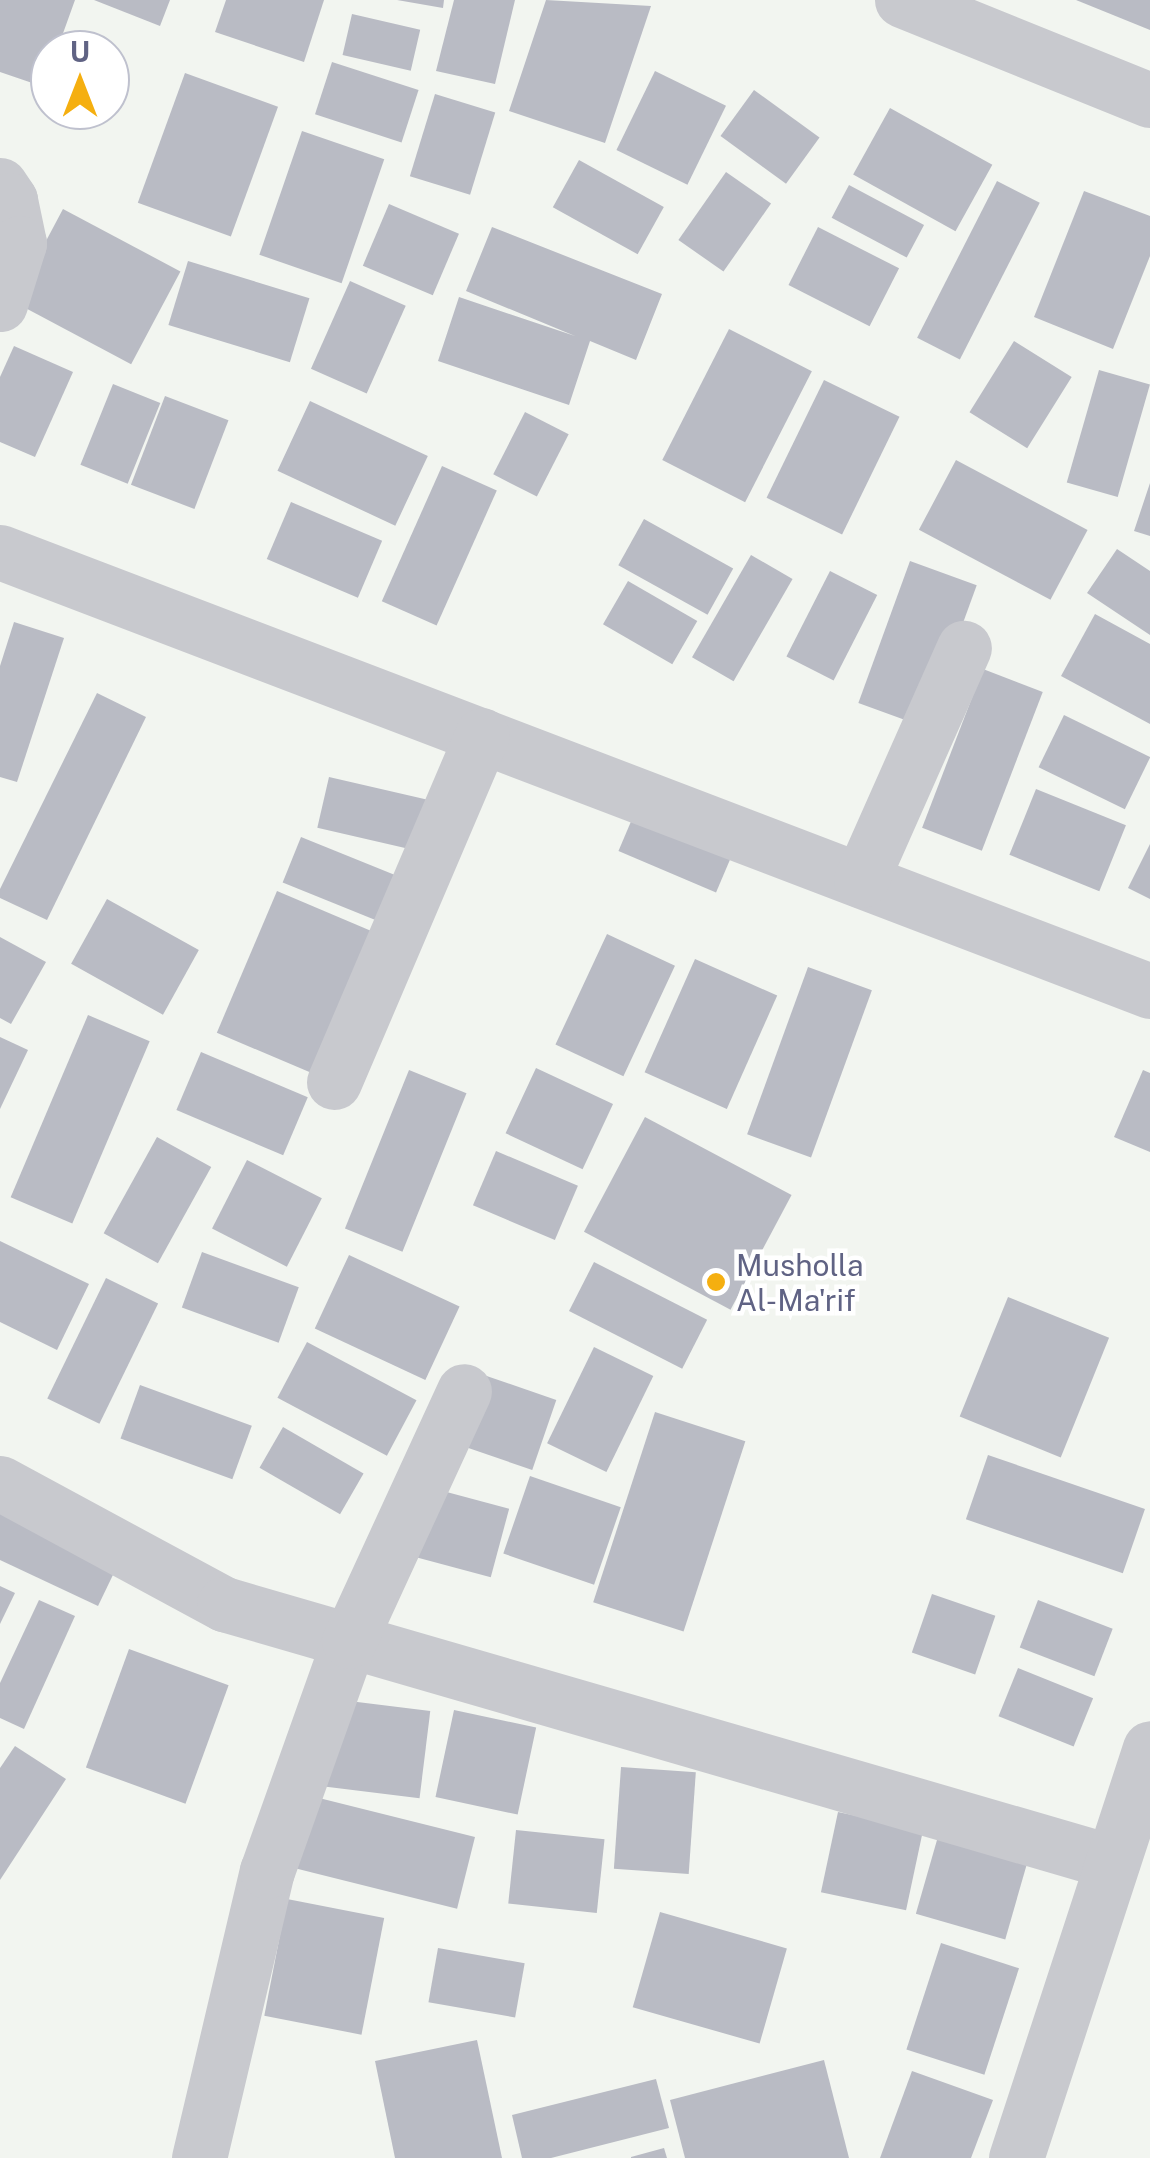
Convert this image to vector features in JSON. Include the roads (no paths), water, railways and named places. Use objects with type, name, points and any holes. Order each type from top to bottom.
[{"type":"street","points":[[902,0],[1150,100]]},
{"type":"street","points":[[0,185],[10,200],[19,243],[0,304]]},
{"type":"street","points":[[0,552],[1150,990]]},
{"type":"street","points":[[862,880],[964,648]]},
{"type":"street","points":[[334,1082],[482,735]]},
{"type":"street","points":[[200,2158],[267,1871],[349,1641],[464,1391]]},
{"type":"street","points":[[0,1483],[224,1604],[1112,1862]]},
{"type":"street","points":[[1016,2158],[1150,1748]]},
{"type":"place","name":"Musholla Al-Ma'rif","points":[[716,1282]]}]
